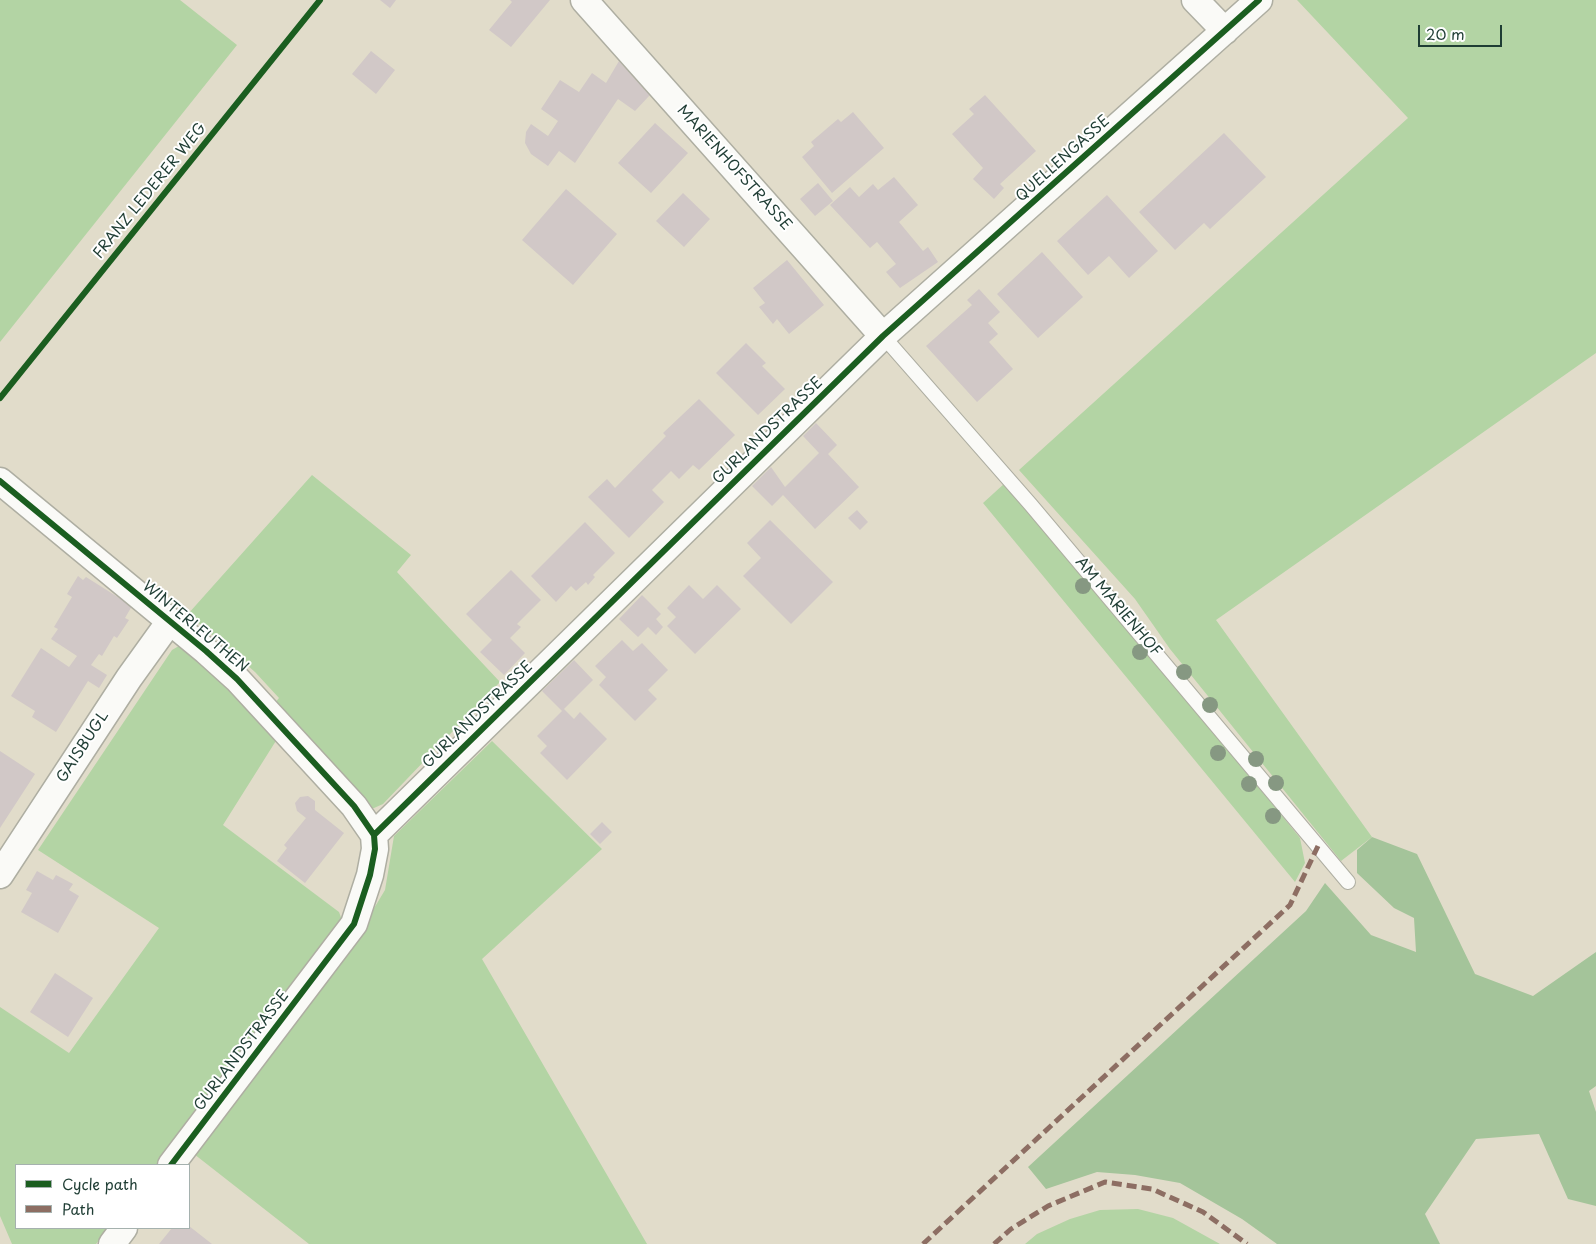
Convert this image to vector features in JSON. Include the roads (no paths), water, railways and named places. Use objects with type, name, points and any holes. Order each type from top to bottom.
[{"type":"street","name":"MARIENHOFSTRASSE","points":[[584,0],[883,336]]},
{"type":"street","points":[[1194,0],[1225,31]]},
{"type":"street","name":"QUELLENGASSE","points":[[883,336],[1260,0]]},
{"type":"street","name":"GURLANDSTRASSE","points":[[173,1164],[354,924],[370,875],[374,835],[883,336]]},
{"type":"street","name":"WINTERLEUTHEN","points":[[0,481],[206,651],[263,704],[308,758],[354,806],[374,835]]},
{"type":"street","name":"GAISBUGL","points":[[0,876],[129,678],[170,621]]},
{"type":"street","points":[[112,1244],[123,1229]]},
{"type":"lane","name":"AM MARIENHOF","points":[[883,336],[1037,512],[1348,882]]}]
